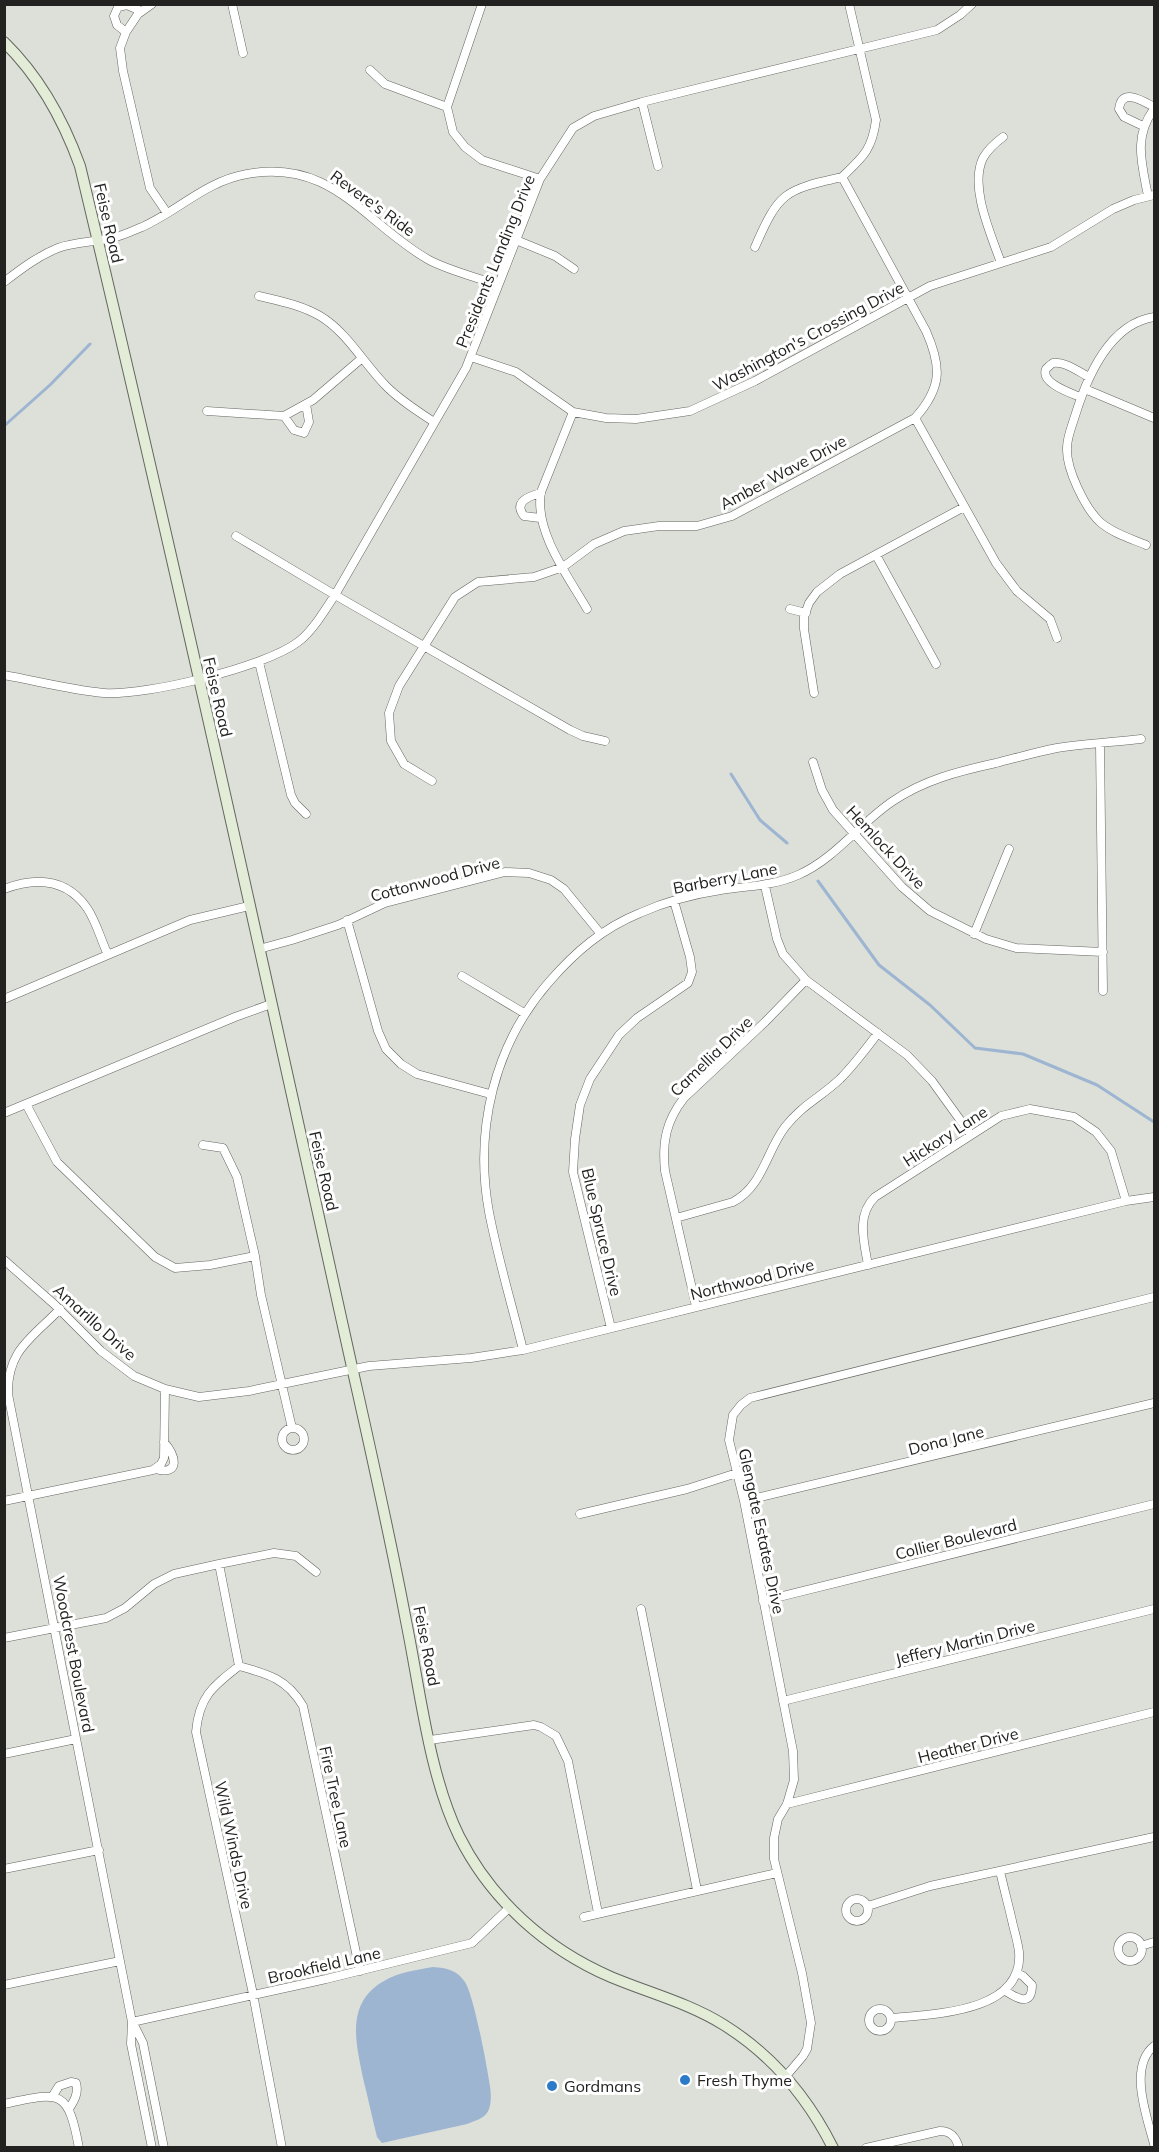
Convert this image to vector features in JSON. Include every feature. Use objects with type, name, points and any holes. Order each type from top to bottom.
[{"type":"main road","name":"Feise Road","points":[[4,42],[34,76],[56,109],[80,166],[199,678],[397,1573],[430,1740],[449,1815],[460,1838],[491,1887],[509,1908],[546,1941],[583,1964],[609,1976],[684,2004],[722,2024],[754,2046],[786,2076],[817,2117],[833,2148]]},
{"type":"street","points":[[126,32],[117,25],[114,16],[118,7],[127,4],[141,11]]},
{"type":"street","points":[[152,4],[141,11],[126,32],[120,48],[150,188],[166,213]]},
{"type":"street","points":[[232,4],[243,53]]},
{"type":"street","points":[[482,4],[447,107],[453,132],[465,147],[482,160],[540,179]]},
{"type":"street","points":[[755,247],[770,213],[783,197],[807,185],[842,177],[862,159],[873,139],[876,120],[849,4]]},
{"type":"street","name":"Presidents Landing Drive","points":[[4,675],[107,693],[157,688],[259,662],[288,649],[301,640],[334,595],[471,357],[540,179],[573,128],[594,116],[642,102],[937,30],[972,4]]},
{"type":"street","points":[[370,70],[385,84],[447,107]]},
{"type":"street","points":[[1143,126],[1124,117],[1119,109],[1120,103],[1126,97],[1133,96],[1155,108],[1143,126],[1140,146],[1151,196]]},
{"type":"street","points":[[642,102],[658,166]]},
{"type":"street","points":[[1000,263],[978,187],[983,158],[990,147],[1003,137]]},
{"type":"street","name":"Revere's Ride","points":[[4,282],[59,247],[120,236],[157,220],[210,186],[246,174],[272,172],[294,173],[317,180],[344,195],[430,260],[498,285]]},
{"type":"street","name":"Amber Wave Drive","points":[[432,781],[404,764],[392,741],[388,720],[391,702],[399,686],[454,597],[463,590],[478,582],[534,577],[563,567],[594,544],[624,531],[659,526],[697,526],[732,516],[915,418],[925,406],[938,378],[938,366],[932,344],[842,177]]},
{"type":"street","name":"Washington's Crossing Drive","points":[[471,357],[516,372],[573,412],[606,418],[636,419],[690,411],[755,381],[930,286],[1051,247],[1113,209],[1151,196]]},
{"type":"street","points":[[516,240],[555,256],[574,269]]},
{"type":"street","points":[[259,296],[293,304],[322,317],[338,331],[398,398],[434,422]]},
{"type":"street","points":[[1146,545],[1101,523],[1078,488],[1071,471],[1066,447],[1080,397],[1089,377],[1106,350],[1124,329],[1155,317]]},
{"type":"street","points":[[207,411],[284,416],[306,404],[361,359]]},
{"type":"street","points":[[1080,397],[1050,382],[1046,376],[1046,370],[1050,364],[1054,363],[1065,365],[1089,377]]},
{"type":"street","points":[[1085,389],[1155,418]]},
{"type":"street","points":[[284,416],[294,430],[304,433],[309,422],[306,404]]},
{"type":"street","points":[[573,412],[541,494],[540,518],[563,567],[587,609]]},
{"type":"street","points":[[915,418],[996,563],[1017,591],[1050,619],[1057,638]]},
{"type":"street","points":[[540,518],[524,516],[521,505],[526,498],[541,494]]},
{"type":"street","points":[[814,693],[804,637],[806,613],[809,603],[817,592],[840,574],[964,507]]},
{"type":"street","points":[[236,536],[570,730],[605,741]]},
{"type":"street","points":[[876,555],[936,664]]},
{"type":"street","points":[[790,609],[806,613]]},
{"type":"street","points":[[259,662],[291,795],[295,803],[306,814]]},
{"type":"street","name":"Barberry Lane","points":[[523,1350],[489,1212],[486,1185],[486,1128],[490,1094],[503,1056],[524,1013],[559,969],[600,933],[640,913],[674,901],[720,890],[765,886],[797,876],[813,867],[891,803],[920,785],[966,770],[1035,753],[1141,739]]},
{"type":"street","points":[[1100,744],[1103,991]]},
{"type":"street","name":"Hemlock Drive","points":[[813,762],[822,790],[833,810],[902,887],[930,911],[974,934],[1016,948],[1103,952]]},
{"type":"street","points":[[974,934],[1009,849]]},
{"type":"street","name":"Cottonwood Drive","points":[[259,949],[338,925],[385,903],[505,872],[529,873],[551,880],[564,889],[600,933]]},
{"type":"street","points":[[4,889],[30,881],[61,885],[74,894],[88,909],[108,955]]},
{"type":"street","points":[[765,886],[771,918],[783,954],[806,980],[907,1055],[932,1081],[971,1135]]},
{"type":"street","name":"Blue Spruce Drive","points":[[611,1328],[573,1172],[575,1138],[580,1105],[590,1079],[619,1035],[637,1018],[688,983],[692,972],[690,957],[674,901]]},
{"type":"street","points":[[4,999],[190,920],[249,906]]},
{"type":"street","points":[[346,920],[378,1031],[386,1049],[401,1064],[417,1074],[490,1094]]},
{"type":"street","points":[[462,976],[524,1013]]},
{"type":"street","name":"Camellia Drive","points":[[696,1306],[665,1171],[663,1150],[666,1131],[677,1107],[684,1098],[806,980]]},
{"type":"street","points":[[4,1113],[271,1004]]},
{"type":"street","points":[[676,1218],[734,1202],[742,1197],[762,1173],[783,1130],[794,1116],[838,1080],[878,1033]]},
{"type":"street","points":[[26,1104],[57,1162],[155,1257],[175,1268],[210,1265],[255,1256]]},
{"type":"street","name":"Hickory Lane","points":[[868,1265],[862,1230],[869,1203],[1001,1116],[1030,1109],[1074,1117],[1096,1132],[1111,1151],[1126,1201]]},
{"type":"street","points":[[203,1144],[223,1148],[237,1177],[255,1256],[261,1295],[292,1428]]},
{"type":"street","name":"Northwood Drive","points":[[352,1370],[369,1366],[471,1358],[523,1350],[1126,1201],[1155,1197]]},
{"type":"street","name":"Amarillo Drive","points":[[4,1260],[110,1358],[134,1376],[165,1389],[208,1397],[352,1370]]},
{"type":"street","name":"Glengate Estates Drive","points":[[786,2076],[807,2049],[811,2023],[802,1973],[774,1859],[774,1838],[778,1820],[787,1804],[794,1780],[793,1751],[744,1501],[729,1440],[731,1421],[738,1409],[750,1398],[1155,1297]]},
{"type":"street","name":"Woodcrest Boulevard","points":[[60,1310],[25,1344],[7,1369],[8,1394],[132,2022],[131,2044],[152,2148]]},
{"type":"street","points":[[4,1501],[155,1469],[161,1464],[164,1442],[165,1389]]},
{"type":"street","name":"Dona Jane","points":[[744,1501],[1155,1403]]},
{"type":"street","points":[[580,1514],[687,1489],[738,1473]]},
{"type":"street","name":"Collier Boulevard","points":[[763,1601],[1155,1504]]},
{"type":"street","points":[[4,1638],[106,1618],[125,1608],[154,1584],[174,1574],[219,1564],[274,1553],[296,1556],[316,1572]]},
{"type":"street","points":[[219,1564],[239,1666]]},
{"type":"street","points":[[641,1609],[697,1890]]},
{"type":"street","name":"Jeffery Martin Drive","points":[[783,1701],[1155,1609]]},
{"type":"street","name":"Fire Tree Lane","points":[[239,1666],[261,1672],[291,1687],[303,1706],[360,1971]]},
{"type":"street","name":"Wild Winds Drive","points":[[239,1666],[224,1678],[205,1699],[198,1711],[195,1732],[253,1994],[282,2148]]},
{"type":"street","name":"Heather Drive","points":[[787,1804],[1155,1712]]},
{"type":"street","points":[[430,1740],[526,1725],[541,1726],[556,1736],[568,1761],[598,1913]]},
{"type":"street","points":[[4,1754],[76,1739]]},
{"type":"street","points":[[868,1906],[930,1886],[1155,1837]]},
{"type":"street","points":[[4,1869],[99,1850]]},
{"type":"street","points":[[891,2019],[929,2015],[985,2003],[1004,1990],[1017,1973],[1019,1952],[1000,1870]]},
{"type":"street","points":[[584,1917],[777,1873]]},
{"type":"street","name":"Brookfield Lane","points":[[132,2022],[360,1971],[472,1943],[509,1908]]},
{"type":"street","points":[[1141,1946],[1155,1942]]},
{"type":"street","points":[[4,1985],[120,1961]]},
{"type":"street","points":[[1004,1990],[1020,2000],[1025,2000],[1029,1996],[1032,1992],[1032,1985],[1017,1973]]},
{"type":"street","name":"Woodcrest Boulevard","points":[[132,2022],[143,2043],[164,2148]]},
{"type":"street","points":[[1152,2048],[1141,2068],[1141,2078],[1146,2115],[1155,2144]]},
{"type":"street","points":[[52,2097],[59,2086],[71,2082],[76,2083],[76,2096],[69,2109]]},
{"type":"street","points":[[4,2104],[41,2096],[62,2101],[73,2116],[80,2148]]},
{"type":"street","points":[[866,2148],[940,2131],[951,2134],[957,2139],[959,2148]]},
{"type":"water","points":[[433,1967],[455,1972],[462,1978],[469,1990],[486,2063],[491,2092],[490,2107],[483,2117],[467,2124],[382,2143],[377,2137],[358,2051],[356,2025],[358,2012],[372,1990],[389,1978],[401,1973]]},
{"type":"waterway","points":[[4,426],[50,385],[90,344]]},
{"type":"waterway","points":[[731,774],[760,820],[787,843]]},
{"type":"waterway","points":[[818,881],[879,965],[930,1005],[975,1048],[1023,1054],[1097,1085],[1154,1122]]},
{"type":"place","name":"Fresh Thyme","points":[[685,2080]]},
{"type":"place","name":"Gordmans","points":[[552,2086]]}]
